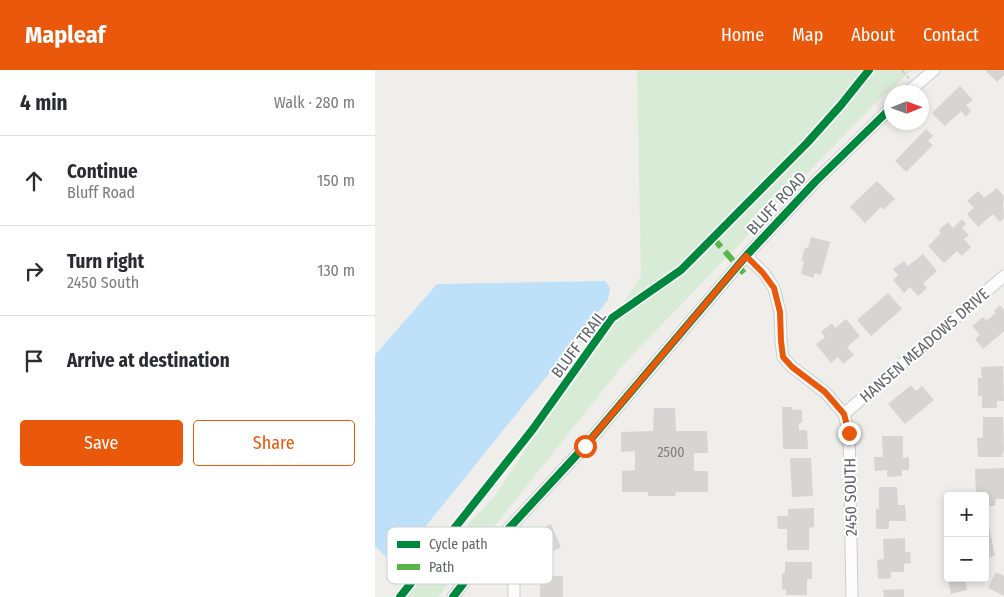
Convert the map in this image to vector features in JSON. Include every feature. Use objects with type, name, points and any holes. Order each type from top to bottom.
[{"type":"street","points":[[916,85],[933,70]]},
{"type":"street","name":"BLUFF ROAD","points":[[511,527],[585,446],[746,256],[815,182],[884,115]]},
{"type":"street","name":"2450 SOUTH","points":[[746,256],[763,273],[774,288],[780,312],[783,357],[792,367],[825,392],[844,414],[849,433],[852,597]]},
{"type":"street","name":"HANSEN MEADOWS DRIVE","points":[[844,414],[1004,276]]},
{"type":"street","name":"BLUFF ROAD","points":[[453,597],[463,584]]},
{"type":"street","points":[[514,584],[514,597]]},
{"type":"green space","points":[[637,70],[912,70],[895,85],[884,85],[884,95],[623,365],[494,527],[466,527],[494,497],[641,276]]},
{"type":"green space","points":[[411,584],[448,584],[438,597],[399,597]]},
{"type":"water","points":[[605,281],[610,288],[608,300],[425,527],[387,527],[387,558],[375,546],[375,355],[437,284]]},
{"type":"building","points":[[985,70],[1004,70],[1004,75],[997,82]]},
{"type":"building","points":[[960,86],[973,100],[966,105],[971,111],[966,117],[961,111],[945,126],[932,113]]},
{"type":"building","points":[[925,130],[933,136],[928,141],[933,145],[906,172],[895,161]]},
{"type":"building","points":[[877,181],[895,199],[883,210],[881,207],[865,223],[850,207]]},
{"type":"building","points":[[997,188],[1004,196],[1004,218],[1000,222],[993,214],[978,227],[967,214],[974,208],[967,201],[978,191],[984,198]]},
{"type":"building","points":[[962,219],[966,224],[962,228],[969,235],[964,239],[971,247],[962,256],[957,251],[944,263],[928,246],[941,233],[939,230],[948,222],[953,228]]},
{"type":"building","points":[[811,237],[830,242],[821,275],[815,273],[813,278],[801,274],[804,261],[801,261],[805,247],[808,248]]},
{"type":"building","points":[[923,254],[937,271],[923,283],[927,288],[918,296],[910,287],[904,293],[893,280],[898,275],[893,269],[904,261],[908,266]]},
{"type":"building","points":[[888,293],[902,309],[871,336],[857,320]]},
{"type":"building","points":[[1000,305],[1004,310],[1004,331],[983,349],[975,339],[980,335],[972,326],[983,317],[986,321],[996,313],[994,311]]},
{"type":"building","points":[[846,319],[860,336],[847,347],[854,355],[843,364],[838,357],[831,363],[816,344],[825,337],[821,332],[832,323],[835,328]]},
{"type":"building","points":[[1003,366],[1004,401],[997,401],[997,408],[982,408],[982,396],[978,396],[978,378],[982,378],[981,367]]},
{"type":"building","points":[[911,385],[916,391],[922,386],[934,400],[905,424],[888,404]]},
{"type":"building","points":[[782,407],[802,410],[802,423],[799,423],[799,430],[807,430],[808,449],[783,449]]},
{"type":"building","points":[[654,408],[675,408],[676,431],[707,431],[708,453],[694,453],[694,471],[708,471],[708,492],[676,492],[675,496],[648,496],[648,492],[622,492],[622,471],[635,470],[635,451],[621,452],[621,432],[653,431]]},
{"type":"building","points":[[983,417],[1003,417],[1004,451],[1002,457],[978,457],[977,438],[983,438]]},
{"type":"building","points":[[882,436],[903,436],[903,458],[909,457],[909,470],[902,470],[902,476],[887,477],[887,470],[875,471],[874,457],[883,457]]},
{"type":"building","points":[[790,458],[811,458],[813,496],[792,497]]},
{"type":"building","points":[[1004,468],[1004,499],[996,499],[995,506],[989,506],[989,492],[976,492],[975,469]]},
{"type":"building","points":[[879,487],[897,487],[898,505],[905,505],[906,521],[889,521],[889,529],[876,529],[876,509],[879,509]]},
{"type":"building","points":[[814,508],[814,527],[809,528],[809,550],[787,550],[787,529],[778,529],[777,516],[788,516],[788,509]]},
{"type":"building","points":[[989,525],[995,556],[989,557]]},
{"type":"building","points":[[553,529],[561,547],[553,551]]},
{"type":"building","points":[[905,538],[905,552],[910,552],[911,563],[904,564],[904,572],[891,572],[891,578],[878,579],[877,560],[884,559],[883,539]]},
{"type":"building","points":[[785,562],[812,562],[812,579],[807,579],[807,595],[786,595],[786,589],[782,590],[782,573],[785,573]]},
{"type":"building","points":[[996,572],[1004,576],[1004,596],[988,588]]},
{"type":"building","points":[[553,576],[563,576],[563,597],[540,597],[540,584],[553,584]]},
{"type":"building","points":[[949,582],[966,582],[967,590],[951,594]]},
{"type":"building","points":[[904,589],[904,597],[884,597],[883,590]]},
{"type":"marked path","points":[[713,238],[744,273]]},
{"type":"cycle path","name":"BLUFF TRAIL","points":[[455,527],[533,429],[612,318],[681,270],[807,143],[869,70]]},
{"type":"cycle path","points":[[510,527],[585,446],[746,256],[815,182],[884,115]]},
{"type":"cycle path","name":"BLUFF TRAIL","points":[[400,597],[410,584]]},
{"type":"cycle path","points":[[453,597],[463,584]]},
{"type":"route","points":[[585,446],[746,256],[763,273],[774,288],[780,312],[783,357],[792,367],[825,392],[844,414],[849,433]]}]
